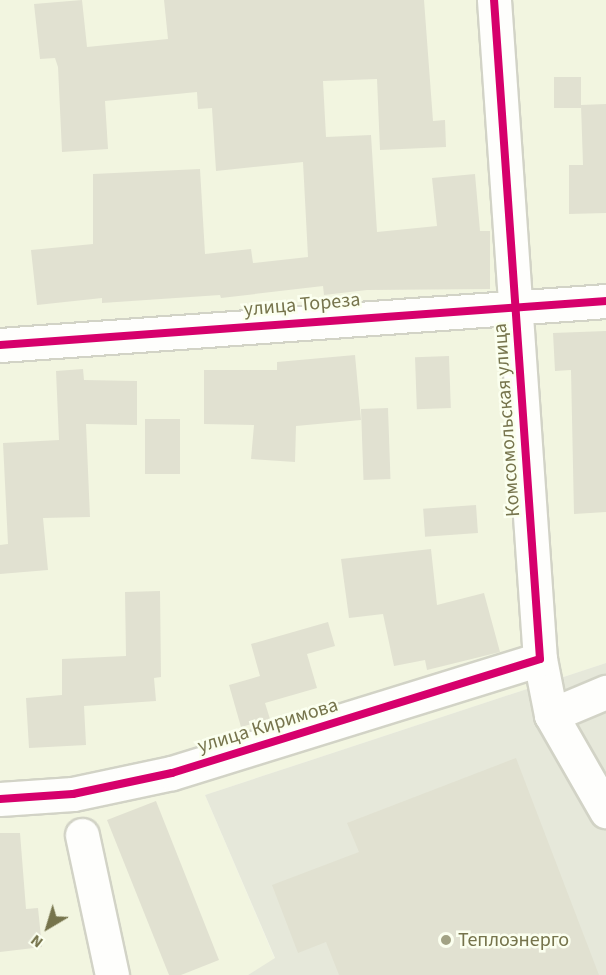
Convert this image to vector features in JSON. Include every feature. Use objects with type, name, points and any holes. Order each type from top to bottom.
[{"type":"street","name":"Комсомольская улица","points":[[494,0],[540,659],[551,715],[606,811]]},
{"type":"street","name":"улица Тореза","points":[[0,345],[516,304],[606,301]]},
{"type":"street","name":"улица Киримова","points":[[0,799],[74,794],[172,773],[540,659]]},
{"type":"street","points":[[551,715],[606,692]]},
{"type":"street","points":[[82,835],[112,975]]},
{"type":"shaded area","points":[[0,0],[606,0],[606,663],[205,795],[275,959],[248,975],[0,975]]},
{"type":"shaded area","points":[[606,663],[606,975],[248,975],[275,958],[205,795]]},
{"type":"building","points":[[82,0],[87,47],[168,39],[164,0],[424,0],[433,121],[445,120],[446,147],[380,150],[377,79],[323,81],[326,137],[371,135],[377,232],[437,226],[432,178],[475,174],[480,231],[490,231],[490,289],[367,290],[324,295],[323,286],[221,298],[220,295],[102,303],[102,298],[37,305],[31,250],[93,244],[93,174],[200,169],[205,254],[251,249],[253,263],[308,257],[303,162],[216,171],[212,108],[198,109],[197,92],[105,101],[108,149],[62,152],[58,67],[55,58],[40,59],[34,4]]},
{"type":"building","points":[[554,77],[581,77],[581,108],[554,108]]},
{"type":"building","points":[[606,104],[606,213],[569,214],[569,165],[583,165],[581,105]]},
{"type":"building","points":[[606,331],[606,512],[574,514],[571,370],[555,371],[553,333]]},
{"type":"building","points":[[355,355],[361,420],[296,426],[295,462],[251,459],[254,425],[204,424],[204,370],[277,370],[277,362]]},
{"type":"building","points":[[449,356],[451,408],[417,409],[415,357]]},
{"type":"building","points":[[83,369],[84,380],[137,381],[137,425],[86,424],[90,517],[43,518],[48,570],[0,574],[0,545],[8,544],[3,443],[59,440],[56,371]]},
{"type":"building","points":[[388,408],[390,479],[363,480],[361,409]]},
{"type":"building","points":[[145,419],[180,419],[180,474],[145,474]]},
{"type":"building","points":[[476,505],[478,533],[425,537],[423,509]]},
{"type":"building","points":[[431,549],[437,605],[484,593],[500,652],[427,670],[425,660],[394,666],[383,614],[349,618],[341,559]]},
{"type":"building","points":[[160,591],[161,677],[154,678],[156,701],[84,706],[86,745],[29,748],[26,698],[62,695],[62,659],[126,656],[125,592]]},
{"type":"building","points":[[328,622],[335,646],[307,654],[317,688],[265,703],[270,719],[241,727],[229,685],[260,676],[251,644]]},
{"type":"building","points":[[516,758],[599,975],[339,975],[326,942],[298,953],[272,885],[359,852],[347,823]]},
{"type":"building","points":[[156,801],[219,960],[181,975],[169,975],[107,820]]},
{"type":"building","points":[[0,833],[20,833],[26,909],[38,908],[42,947],[0,952]]},
{"type":"cycle path","points":[[0,799],[73,794],[172,773],[540,659],[494,0]]},
{"type":"cycle path","points":[[0,345],[606,301]]},
{"type":"place","name":"Теплоэнерго","points":[[446,940]]}]
